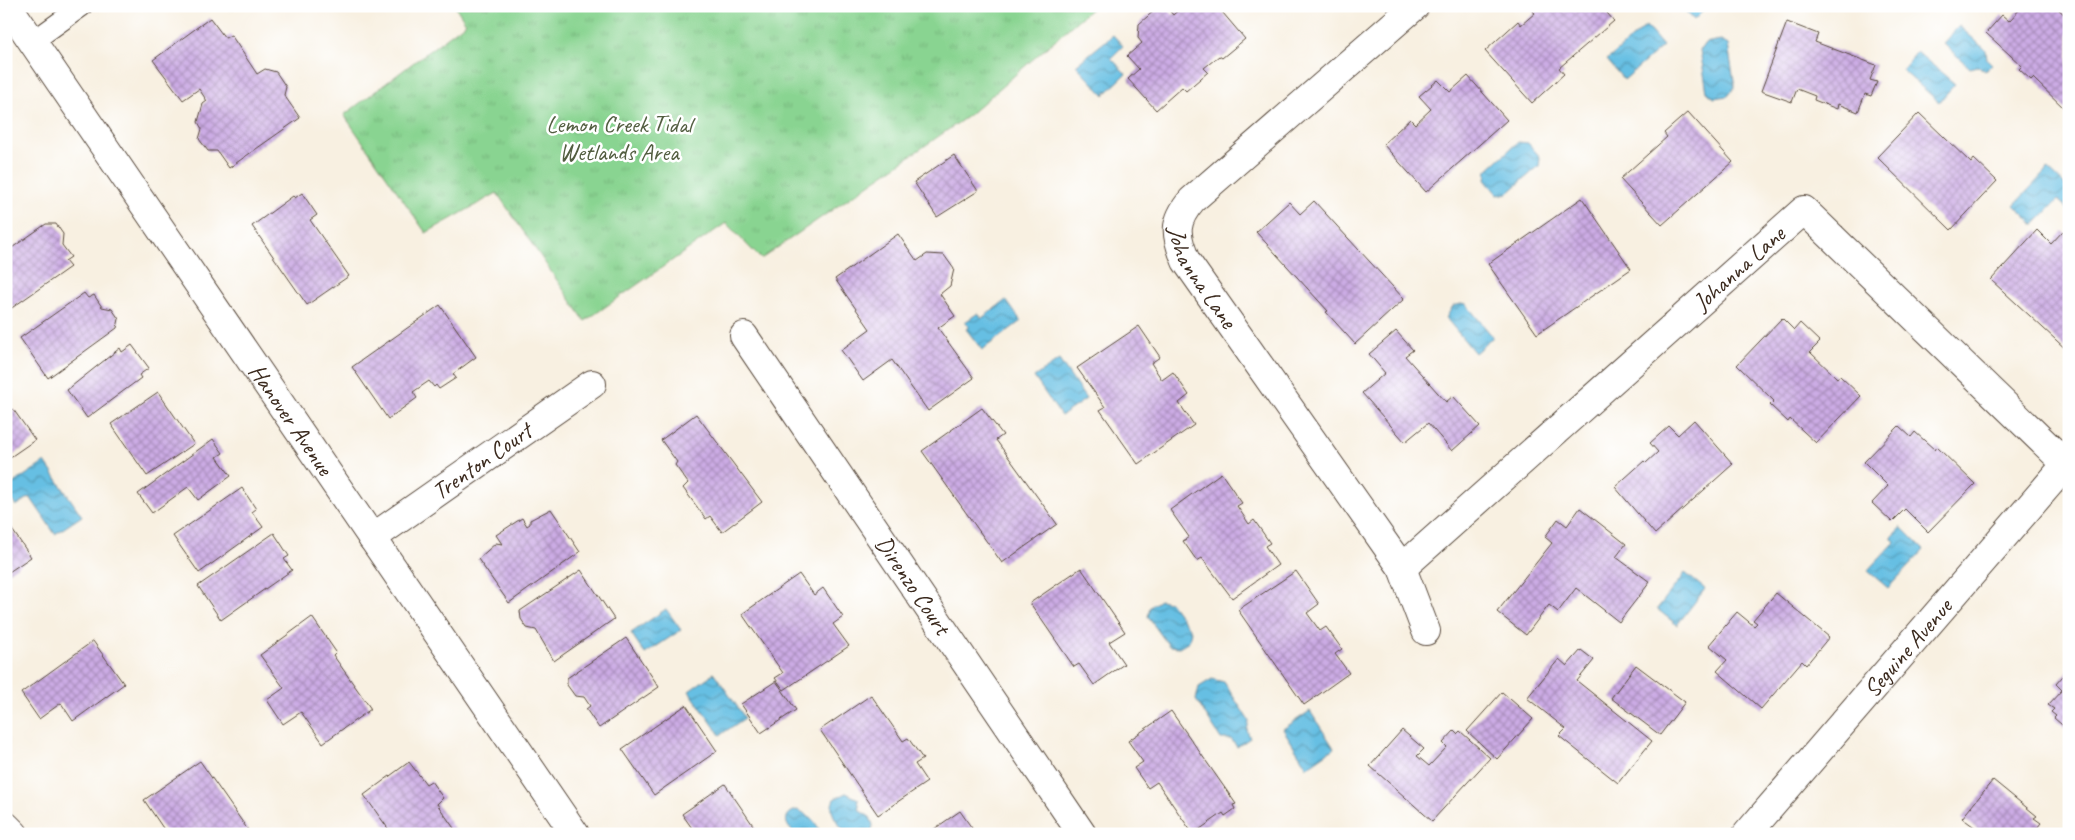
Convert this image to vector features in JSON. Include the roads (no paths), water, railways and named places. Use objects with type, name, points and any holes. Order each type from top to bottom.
[{"type":"street","name":"Hanover Avenue","points":[[8,6],[575,834]]},
{"type":"street","name":"Johanna Lane","points":[[1414,6],[1192,200],[1182,212],[1177,225],[1179,243],[1186,260],[1402,568],[1426,631]]},
{"type":"street","name":"Johanna Lane","points":[[1402,568],[1804,210],[2068,462]]},
{"type":"street","name":"Direnzo Court","points":[[744,336],[1082,834]]},
{"type":"street","name":"Trenton Court","points":[[372,538],[592,384]]},
{"type":"street","name":"Seguine Avenue","points":[[1748,834],[2068,462]]},
{"type":"street","points":[[6,826],[14,834]]},
{"type":"lane","points":[[32,42],[82,6]]},
{"type":"water","points":[[1681,6],[1708,6],[1694,20]]},
{"type":"water","points":[[1646,26],[1663,46],[1624,80],[1607,60]]},
{"type":"water","points":[[1959,26],[1986,50],[1987,59],[1992,64],[1985,71],[1978,66],[1970,68],[1943,43]]},
{"type":"water","points":[[1113,35],[1123,46],[1111,58],[1126,74],[1104,95],[1076,65]]},
{"type":"water","points":[[1721,40],[1728,45],[1735,87],[1728,96],[1714,98],[1707,92],[1700,50],[1705,43]]},
{"type":"water","points":[[1917,52],[1955,84],[1939,102],[1902,70]]},
{"type":"water","points":[[1518,142],[1528,143],[1540,157],[1539,166],[1508,193],[1498,195],[1486,181],[1487,170]]},
{"type":"water","points":[[2048,169],[2069,189],[2069,210],[2058,200],[2034,225],[2014,205]]},
{"type":"water","points":[[1006,300],[1021,321],[982,350],[966,329],[969,327],[965,322],[978,313],[982,318]]},
{"type":"water","points":[[1465,303],[1493,337],[1475,353],[1446,318],[1453,306]]},
{"type":"water","points":[[1059,360],[1086,399],[1061,416],[1034,377]]},
{"type":"water","points":[[45,462],[82,516],[55,534],[30,497],[16,506],[6,493],[6,488]]},
{"type":"water","points":[[1901,527],[1924,550],[1888,588],[1868,571],[1895,542],[1891,537]]},
{"type":"water","points":[[1685,573],[1705,589],[1677,625],[1657,609]]},
{"type":"water","points":[[1160,600],[1170,602],[1191,631],[1189,641],[1179,647],[1169,646],[1148,617],[1150,607]]},
{"type":"water","points":[[666,609],[681,630],[645,654],[631,633]]},
{"type":"water","points":[[714,673],[745,718],[720,735],[689,691]]},
{"type":"water","points":[[1212,679],[1224,682],[1249,721],[1247,730],[1250,738],[1237,747],[1231,739],[1221,739],[1196,700],[1199,687]]},
{"type":"water","points":[[1310,711],[1334,748],[1307,767],[1283,729]]},
{"type":"water","points":[[846,793],[858,799],[860,811],[870,817],[873,825],[871,834],[846,834],[837,822],[832,804],[834,799]]},
{"type":"water","points":[[797,810],[815,822],[819,834],[798,834],[790,829],[787,822],[788,815]]},
{"type":"park label","name":"Lemon Creek Tidal Wetlands Area","points":[[619,138]]}]
